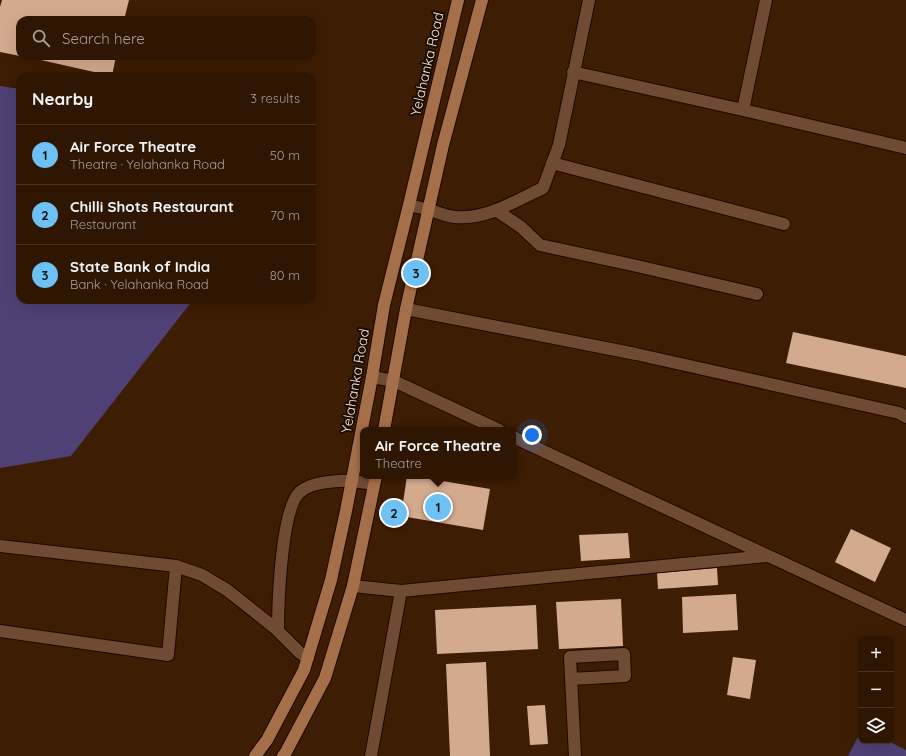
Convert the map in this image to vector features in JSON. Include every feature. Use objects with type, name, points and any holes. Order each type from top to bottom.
[{"type":"main road","name":"Yelahanka Road","points":[[362,427],[384,305],[410,205],[458,0]]},
{"type":"main road","points":[[385,427],[406,309],[443,145],[482,0]]},
{"type":"main road","name":"Yelahanka Road","points":[[255,756],[267,740],[304,670],[308,658],[331,580],[360,439]]},
{"type":"main road","points":[[283,756],[325,678],[353,586],[375,480]]},
{"type":"lane","points":[[410,205],[455,217],[474,217],[496,210],[543,188],[559,145],[588,0]]},
{"type":"lane","points":[[743,110],[766,0]]},
{"type":"lane","points":[[574,72],[906,148]]},
{"type":"lane","points":[[552,163],[784,224]]},
{"type":"lane","points":[[496,210],[522,227],[540,245],[757,294]]},
{"type":"lane","points":[[406,309],[636,354],[899,413],[906,417]]},
{"type":"lane","points":[[372,377],[394,381],[493,427]]},
{"type":"lane","points":[[516,438],[906,620]]},
{"type":"lane","points":[[278,632],[278,610],[288,516],[292,504],[299,492],[310,486],[323,483],[375,480]]},
{"type":"lane","points":[[0,546],[176,566],[202,575],[227,590],[308,658]]},
{"type":"lane","points":[[353,586],[401,591],[768,556]]},
{"type":"lane","points":[[0,631],[168,655],[176,566]]},
{"type":"lane","points":[[371,756],[401,591]]},
{"type":"lane","points":[[571,679],[625,676],[624,654],[570,657],[571,679],[575,756]]},
{"type":"shaded area","points":[[0,86],[16,88],[16,304],[189,304],[71,456],[0,468]]},
{"type":"shaded area","points":[[858,737],[858,744],[894,744],[906,750],[906,756],[848,756]]},
{"type":"building","points":[[2,0],[129,0],[125,16],[16,16],[16,55],[0,52],[0,7]]},
{"type":"building","points":[[41,60],[115,60],[113,72],[94,72]]},
{"type":"building","points":[[793,332],[906,356],[906,388],[786,363]]},
{"type":"building","points":[[407,479],[431,479],[490,489],[483,530],[401,516]]},
{"type":"building","points":[[851,529],[891,548],[875,582],[835,562]]},
{"type":"building","points":[[628,533],[630,558],[581,561],[579,535]]},
{"type":"building","points":[[717,568],[718,585],[658,589],[657,573]]},
{"type":"building","points":[[736,594],[738,630],[683,633],[682,597]]},
{"type":"building","points":[[621,599],[623,646],[559,649],[556,602]]},
{"type":"building","points":[[536,605],[538,649],[437,654],[435,610]]},
{"type":"building","points":[[733,657],[756,660],[750,699],[727,695]]},
{"type":"building","points":[[486,662],[490,756],[450,756],[446,664]]},
{"type":"building","points":[[545,705],[548,744],[530,745],[527,706]]},
{"type":"place","name":"State Bank of India","points":[[416,273]]},
{"type":"place","name":"Air Force Theatre","points":[[438,507]]},
{"type":"place","name":"Chilli Shots Restaurant","points":[[394,513]]}]
